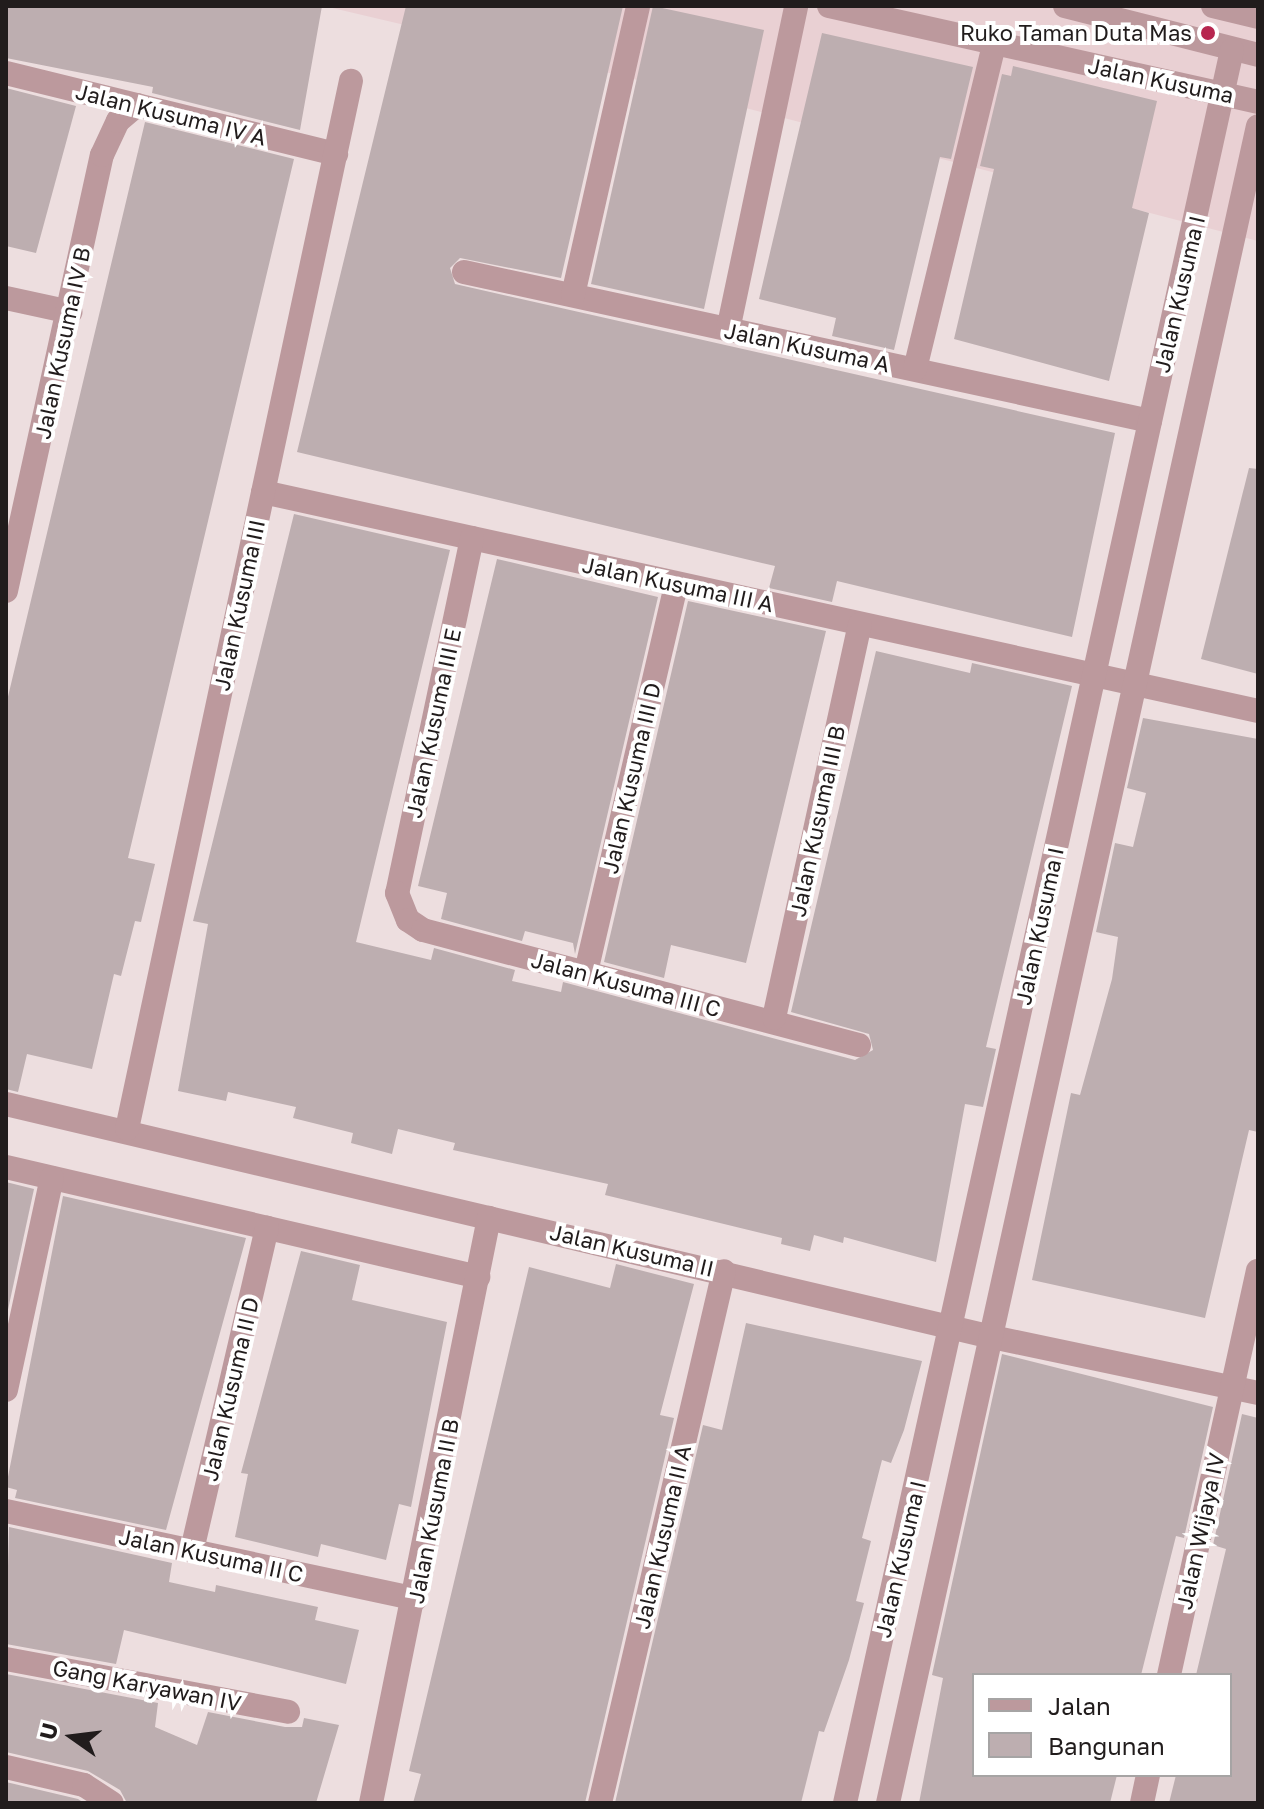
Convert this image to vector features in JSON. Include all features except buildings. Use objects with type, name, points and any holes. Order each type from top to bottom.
[{"type":"street","points":[[573,295],[638,6]]},
{"type":"street","points":[[728,330],[796,6]]},
{"type":"street","name":"Jalan Kusuma","points":[[829,6],[1258,102]]},
{"type":"street","name":"Jalan Kusuma","points":[[1065,6],[1258,55]]},
{"type":"street","points":[[1213,6],[1258,17]]},
{"type":"street","points":[[915,369],[994,44]]},
{"type":"street","name":"Jalan Kusuma I","points":[[845,1803],[953,1327],[1232,50]]},
{"type":"street","name":"Jalan Kusuma IV A","points":[[6,73],[336,154]]},
{"type":"street","name":"Jalan Kusuma III","points":[[127,1129],[351,81]]},
{"type":"street","name":"Jalan Kusuma IV B","points":[[6,591],[109,133],[137,105]]},
{"type":"street","name":"Jalan Kusuma I","points":[[888,1803],[1132,684],[1258,126]]},
{"type":"street","name":"Jalan Kusuma A","points":[[464,272],[1150,421]]},
{"type":"street","points":[[6,298],[71,312]]},
{"type":"street","name":"Jalan Kusuma III A","points":[[263,492],[1258,711]]},
{"type":"street","name":"Jalan Kusuma III E","points":[[401,908],[397,893],[472,538]]},
{"type":"street","name":"Jalan Kusuma III D","points":[[586,972],[676,584]]},
{"type":"street","name":"Jalan Kusuma III B","points":[[774,1018],[860,624]]},
{"type":"street","name":"Jalan Kusuma III C","points":[[401,908],[423,930],[774,1018],[859,1045]]},
{"type":"street","name":"Jalan Kusuma II","points":[[6,1104],[127,1129],[992,1337],[1258,1393]]},
{"type":"street","points":[[6,1167],[478,1277]]},
{"type":"street","points":[[6,1390],[52,1178]]},
{"type":"street","name":"Jalan Kusuma II B","points":[[371,1803],[416,1599],[489,1218]]},
{"type":"street","name":"Jalan Kusuma II D","points":[[192,1550],[267,1228]]},
{"type":"street","name":"Jalan Kusuma II A","points":[[600,1803],[724,1271]]},
{"type":"street","name":"Jalan Wijaya IV","points":[[1169,1673],[1258,1271]]},
{"type":"street","name":"Jalan Kusuma II C","points":[[6,1511],[416,1599]]},
{"type":"street","name":"Gang Karyawan IV","points":[[6,1659],[288,1712]]},
{"type":"street","points":[[6,1767],[112,1803]]},
{"type":"street","points":[[1142,1803],[1148,1777]]},
{"type":"shaded area","points":[[324,6],[1258,6],[1258,241],[618,75]]},
{"type":"place","name":"Ruko Taman Duta Mas","points":[[1208,33]]}]
